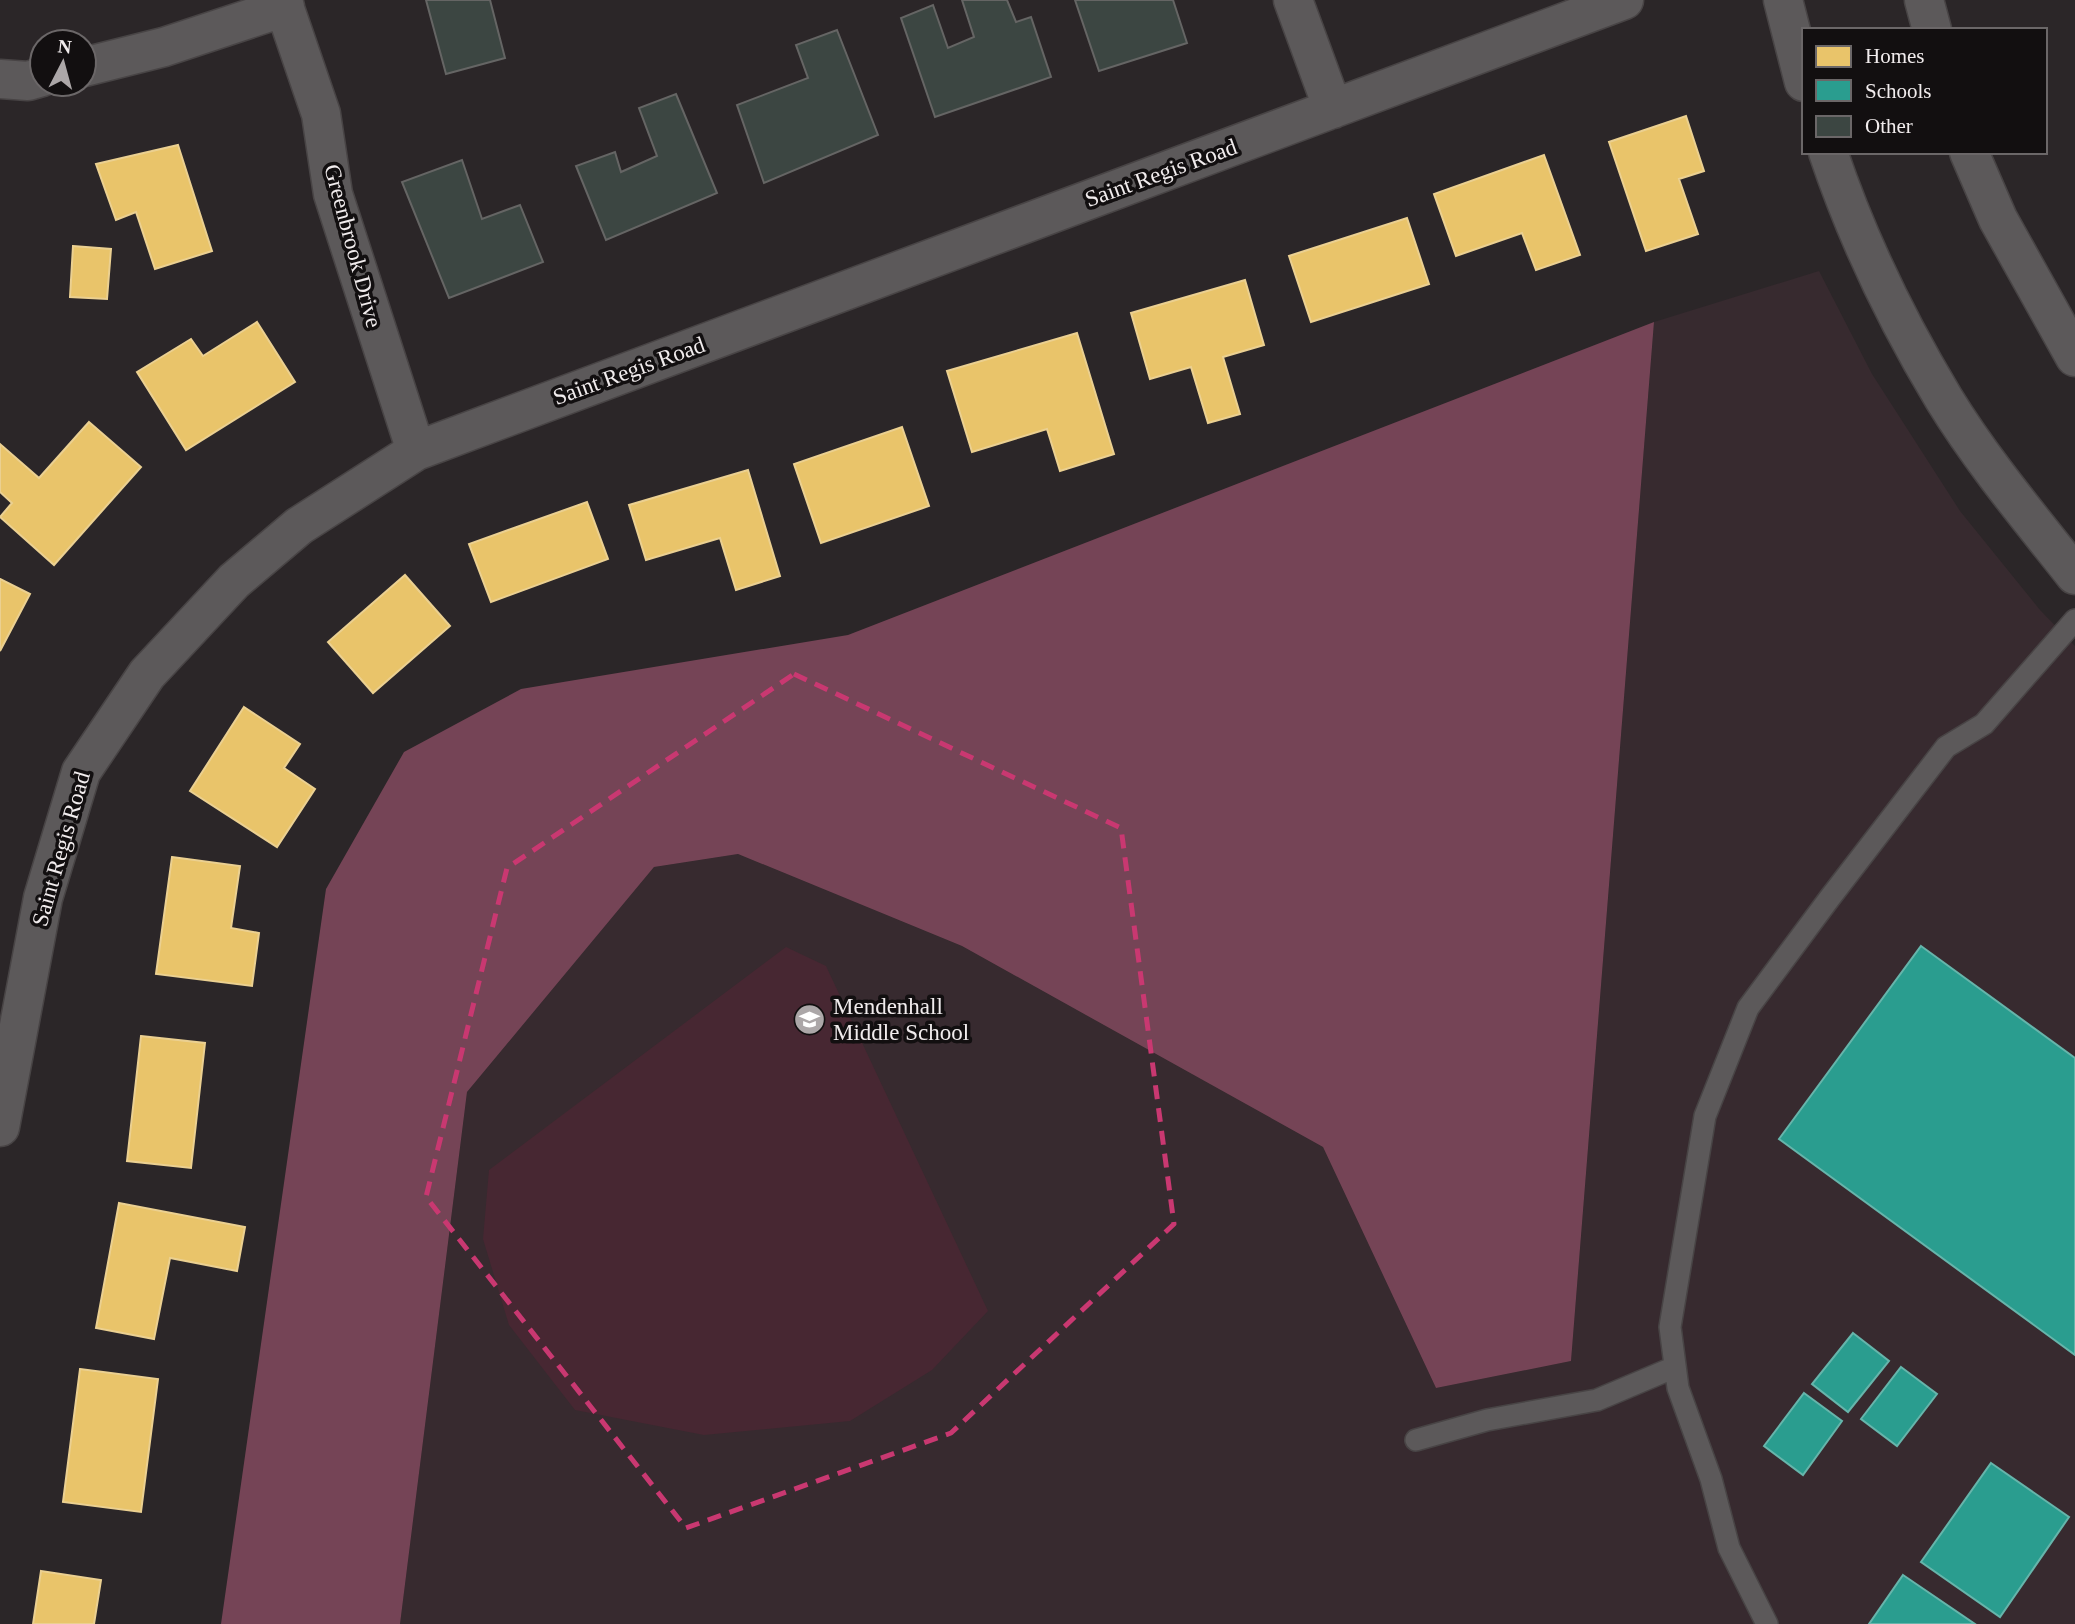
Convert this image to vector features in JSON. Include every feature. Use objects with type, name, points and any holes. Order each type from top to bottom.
[{"type":"street","points":[[1293,0],[1333,109]]},
{"type":"street","name":"Saint Regis Road","points":[[0,1127],[43,898],[80,772],[148,674],[234,581],[299,526],[416,451],[1624,0]]},
{"type":"street","points":[[1783,0],[1802,74]]},
{"type":"street","points":[[1923,0],[1931,28]]},
{"type":"street","points":[[98,64],[164,47],[284,4]]},
{"type":"street","name":"Greenbrook Drive","points":[[284,4],[321,114],[337,207],[416,451]]},
{"type":"street","points":[[0,79],[28,81]]},
{"type":"street","points":[[1829,154],[1845,203],[1889,300],[1945,400],[2010,493],[2075,575]]},
{"type":"street","points":[[1970,154],[1998,219],[2075,356]]},
{"type":"lane","points":[[1767,1624],[1729,1548],[1710,1479],[1678,1388],[1670,1327],[1705,1116],[1748,1008],[1946,747],[1984,724],[2075,620]]},
{"type":"lane","points":[[1416,1440],[1487,1420],[1597,1400],[1675,1367]]},
{"type":"highlighted area","points":[[794,674],[1121,828],[1174,1224],[951,1433],[686,1528],[426,1197],[507,868]]},
{"type":"shaded area","name":"Mendenhall Middle School","points":[[1819,271],[1872,374],[1960,511],[2040,610],[2075,646],[2075,1624],[400,1624],[467,1092],[654,867],[738,854],[962,946],[1323,1147],[1436,1388],[1571,1361],[1654,322]]},
{"type":"shaded area","points":[[1654,322],[1571,1361],[1436,1388],[1323,1147],[962,946],[738,854],[654,867],[467,1092],[400,1624],[221,1624],[326,889],[404,752],[521,689],[848,635]]},
{"type":"shaded area","points":[[786,947],[826,966],[988,1311],[932,1370],[850,1421],[704,1435],[575,1410],[509,1325],[483,1239],[489,1170]]},
{"type":"building: Homes","points":[[1686,116],[1704,171],[1679,179],[1698,234],[1646,251],[1609,142]]},
{"type":"building: Homes","points":[[178,145],[212,251],[155,269],[136,212],[116,220],[96,164]]},
{"type":"building: Homes","points":[[1544,155],[1580,255],[1536,270],[1522,233],[1456,256],[1434,194]]},
{"type":"building: Homes","points":[[1407,218],[1429,284],[1311,322],[1289,256]]},
{"type":"building: Homes","points":[[73,246],[111,249],[107,299],[70,297]]},
{"type":"building: Homes","points":[[1245,280],[1264,345],[1223,357],[1240,414],[1208,423],[1191,367],[1150,379],[1131,313]]},
{"type":"building: Homes","points":[[257,322],[295,382],[186,450],[137,372],[191,339],[203,356]]},
{"type":"building: Homes","points":[[1077,333],[1114,454],[1060,471],[1047,429],[972,452],[947,371]]},
{"type":"building: Homes","points":[[89,422],[141,467],[54,565],[0,517],[12,503],[0,492],[0,444],[39,478]]},
{"type":"building: Homes","points":[[902,427],[929,506],[821,543],[794,464]]},
{"type":"building: Homes","points":[[748,470],[780,576],[736,590],[720,538],[646,560],[629,505]]},
{"type":"building: Homes","points":[[587,502],[608,559],[491,602],[469,544]]},
{"type":"building: Homes","points":[[405,575],[450,626],[373,693],[328,642]]},
{"type":"building: Homes","points":[[0,579],[30,594],[0,651]]},
{"type":"building: Homes","points":[[244,707],[300,744],[284,768],[315,789],[277,847],[190,791]]},
{"type":"building: Homes","points":[[172,857],[240,866],[231,928],[259,933],[252,986],[156,974]]},
{"type":"building: Homes","points":[[141,1036],[205,1043],[191,1168],[127,1161]]},
{"type":"building: Homes","points":[[119,1203],[245,1227],[237,1271],[170,1258],[154,1339],[96,1328]]},
{"type":"building: Homes","points":[[80,1369],[158,1379],[141,1512],[63,1502]]},
{"type":"building: Homes","points":[[41,1571],[101,1580],[94,1624],[33,1624]]},
{"type":"building: Schools","points":[[1921,946],[2075,1058],[2075,1355],[1779,1139]]},
{"type":"building: Schools","points":[[1853,1333],[1889,1361],[1848,1412],[1812,1384]]},
{"type":"building: Schools","points":[[1901,1367],[1937,1394],[1897,1446],[1861,1419]]},
{"type":"building: Schools","points":[[1804,1393],[1842,1421],[1803,1475],[1764,1446]]},
{"type":"building: Schools","points":[[1991,1463],[2069,1517],[2000,1617],[1921,1562]]},
{"type":"building: Schools","points":[[1903,1575],[1975,1624],[1869,1624]]},
{"type":"building: Other","points":[[426,0],[490,0],[505,58],[446,74]]},
{"type":"building: Other","points":[[962,0],[1007,0],[1016,22],[1031,17],[1051,77],[935,117],[901,18],[933,5],[948,48],[974,37]]},
{"type":"building: Other","points":[[1075,0],[1173,0],[1187,43],[1099,71]]},
{"type":"building: Other","points":[[837,30],[878,135],[764,183],[737,105],[808,78],[796,45]]},
{"type":"building: Other","points":[[676,94],[717,193],[606,240],[576,166],[615,152],[621,172],[657,156],[639,108]]},
{"type":"building: Other","points":[[462,160],[482,219],[520,205],[543,262],[449,298],[402,182]]},
{"type":"place","name":"Mendenhall Middle School","points":[[810,1019]]}]
